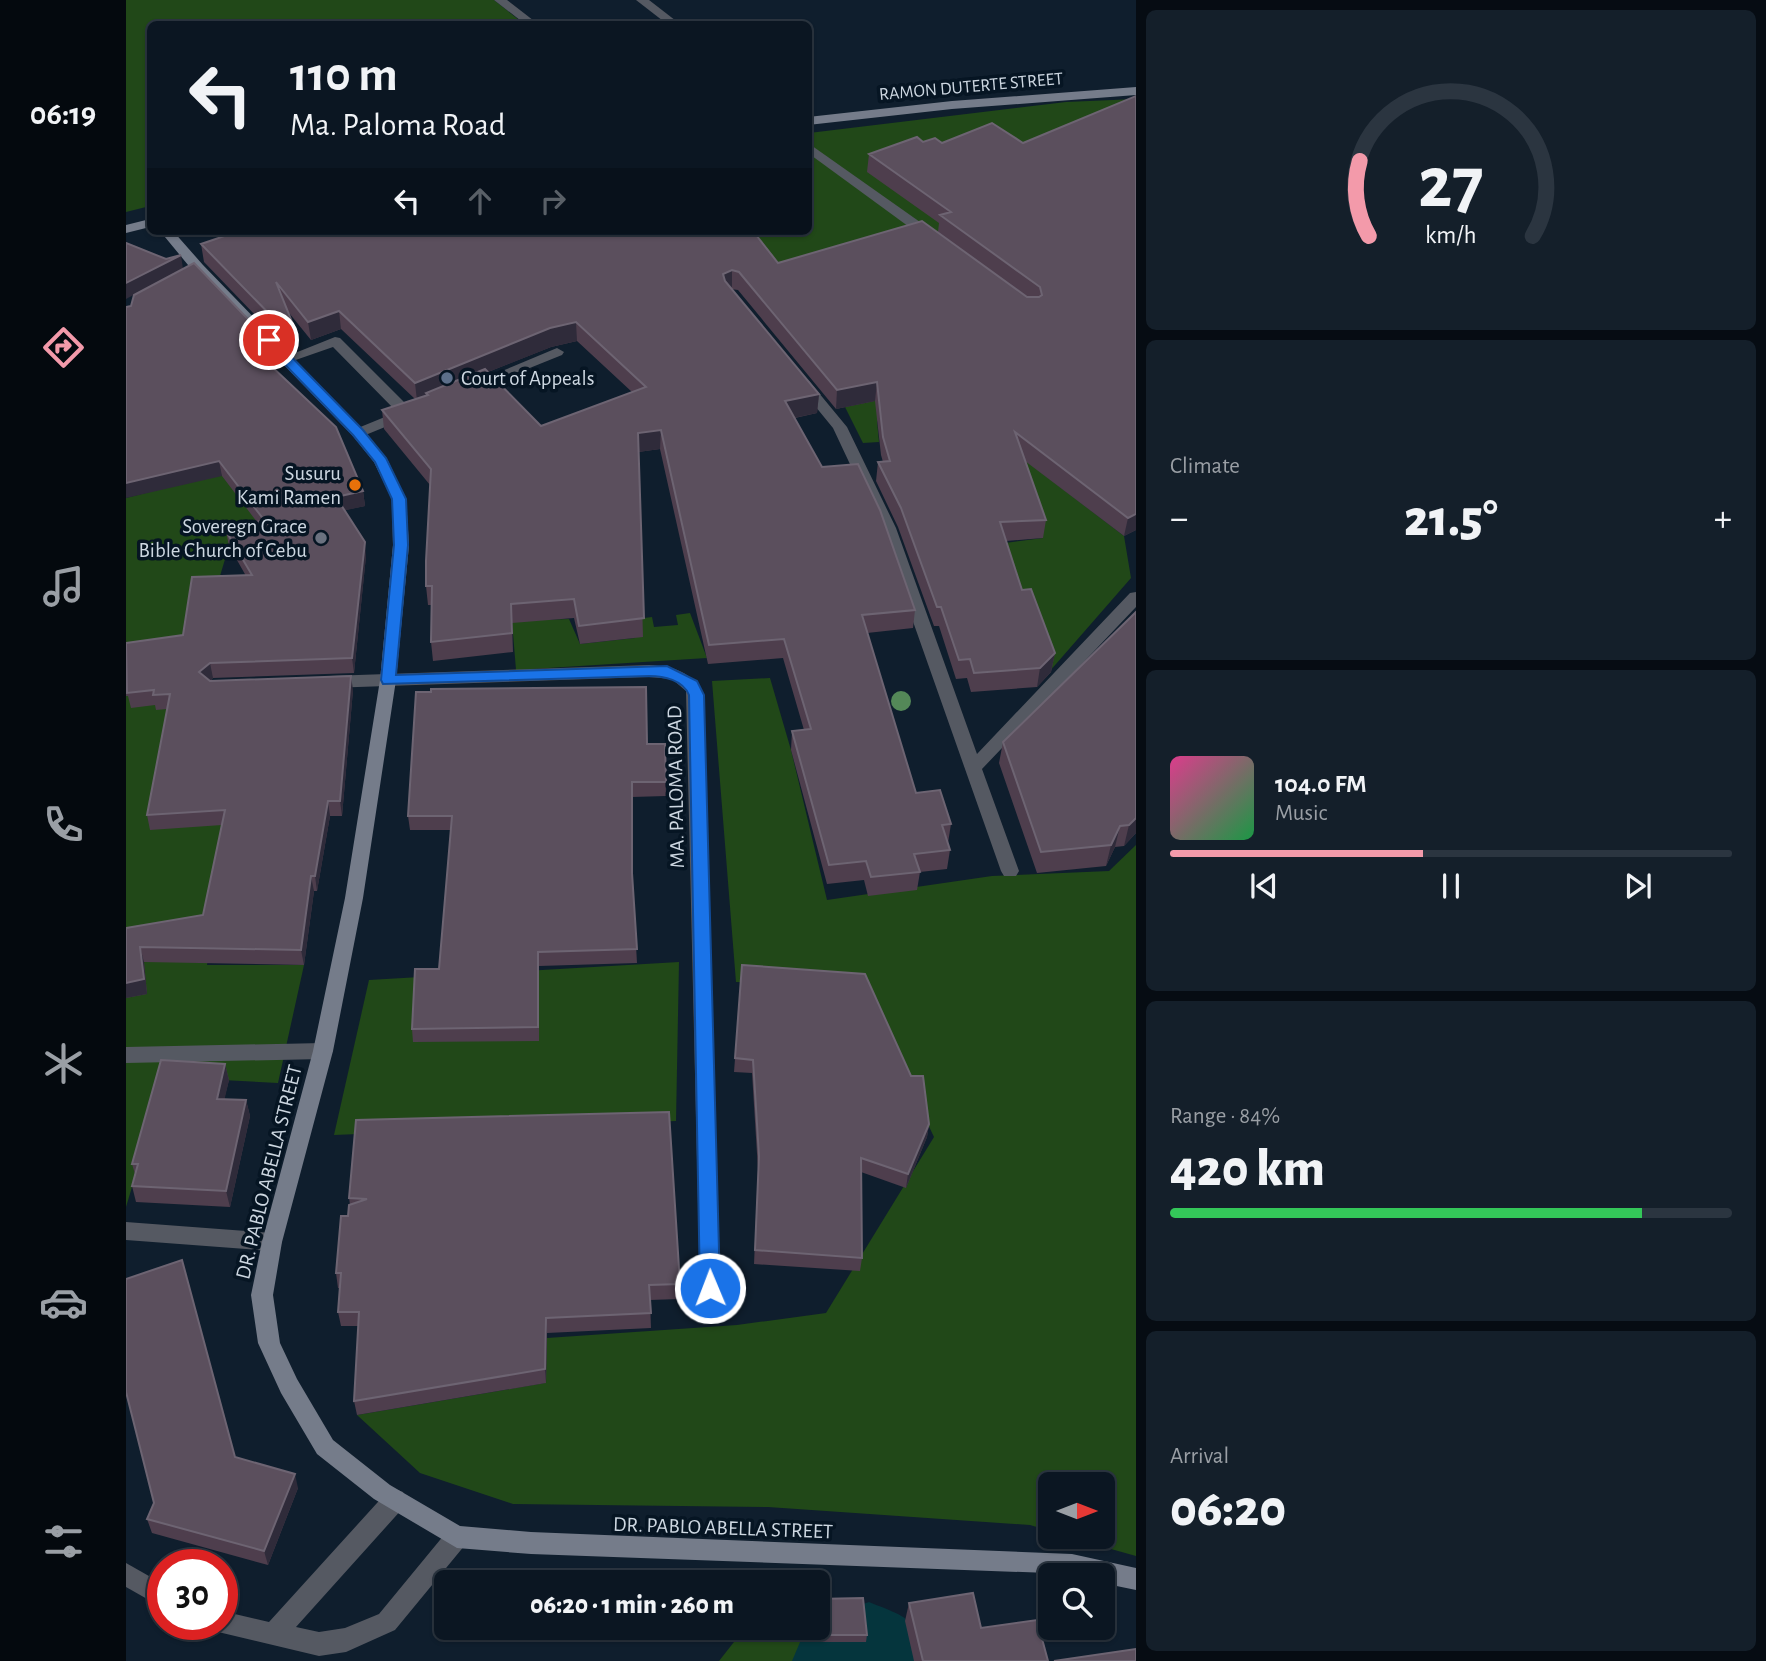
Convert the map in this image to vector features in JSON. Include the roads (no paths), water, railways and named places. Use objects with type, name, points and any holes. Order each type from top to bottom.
[{"type":"street","points":[[500,0],[528,21]]},
{"type":"street","points":[[642,0],[670,21]]},
{"type":"street","name":"RAMON DUTERTE STREET","points":[[812,121],[965,104],[1136,91]]},
{"type":"street","points":[[812,150],[942,245]]},
{"type":"street","points":[[126,229],[147,224]]},
{"type":"street","name":"DR. PABLO ABELLA STREET","points":[[169,235],[192,270],[286,359],[358,433],[381,461],[399,499],[401,545],[388,680],[354,898],[323,1051],[272,1242],[262,1295],[269,1343],[289,1386],[325,1447],[394,1500],[457,1537],[531,1544],[1072,1565],[1136,1579]]},
{"type":"street","points":[[286,359],[335,341],[412,411],[358,433]]},
{"type":"street","points":[[463,390],[557,352]]},
{"type":"street","points":[[798,376],[839,427],[888,528],[1010,871]]},
{"type":"street","points":[[973,768],[1136,597]]},
{"type":"street","name":"MA. PALOMA ROAD","points":[[308,683],[667,671],[692,685],[696,695],[710,1288]]},
{"type":"street","points":[[126,1055],[323,1051]]},
{"type":"street","points":[[126,1231],[272,1242]]},
{"type":"street","points":[[274,1634],[394,1500]]},
{"type":"street","points":[[238,1626],[318,1644],[346,1640],[387,1622],[457,1537]]},
{"type":"street","points":[[126,1574],[147,1587]]},
{"type":"waterway","points":[[846,1661],[869,1655],[875,1661]]},
{"type":"place","name":"Court of Appeals","points":[[447,378]]},
{"type":"place","name":"Susuru Kami Ramen","points":[[355,485]]},
{"type":"place","name":"Soveregn Grace Bible Church of Cebu","points":[[321,538]]}]
